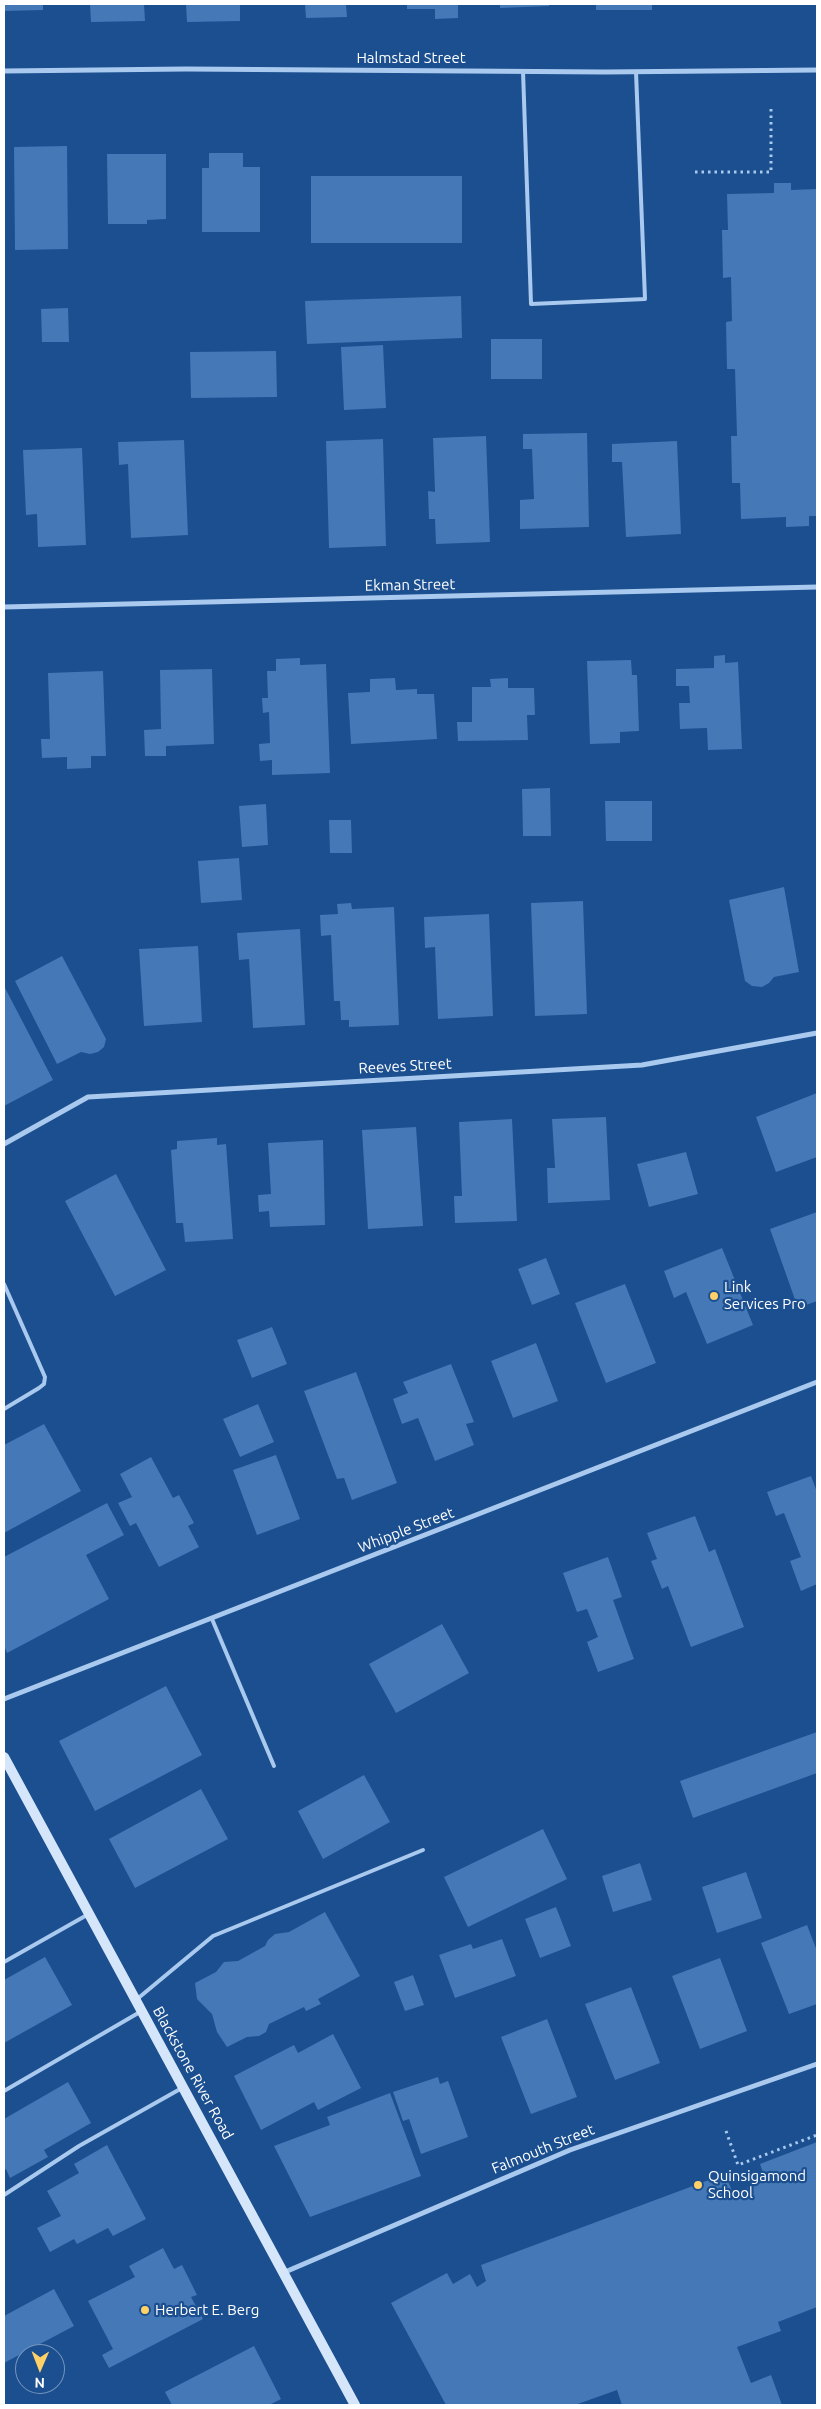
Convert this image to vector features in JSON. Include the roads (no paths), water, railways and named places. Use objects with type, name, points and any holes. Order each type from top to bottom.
[{"type":"main road","name":"Blackstone River Road","points":[[4,1757],[285,2272],[355,2405]]},
{"type":"street","name":"Halmstad Street","points":[[4,71],[186,69],[636,72],[817,70]]},
{"type":"street","name":"Ekman Street","points":[[4,607],[817,587]]},
{"type":"street","name":"Reeves Street","points":[[4,1144],[88,1097],[642,1066],[817,1033]]},
{"type":"street","name":"Whipple Street","points":[[4,1699],[817,1382]]},
{"type":"street","name":"Falmouth Street","points":[[285,2272],[570,2150],[817,2064]]},
{"type":"lane","points":[[523,71],[532,304],[645,299],[636,72]]},
{"type":"lane","points":[[4,1284],[45,1377],[44,1384],[39,1388],[4,1409]]},
{"type":"lane","points":[[212,1619],[274,1766]]},
{"type":"lane","points":[[136,2000],[214,1936],[423,1850]]},
{"type":"lane","points":[[4,1962],[89,1913]]},
{"type":"lane","points":[[4,2091],[142,2010]]},
{"type":"lane","points":[[4,2196],[79,2146],[184,2086]]},
{"type":"place","name":"Link Services Pro","points":[[714,1296]]},
{"type":"place","name":"Quinsigamond School","points":[[698,2185]]},
{"type":"place","name":"Herbert E. Berg","points":[[145,2310]]}]
